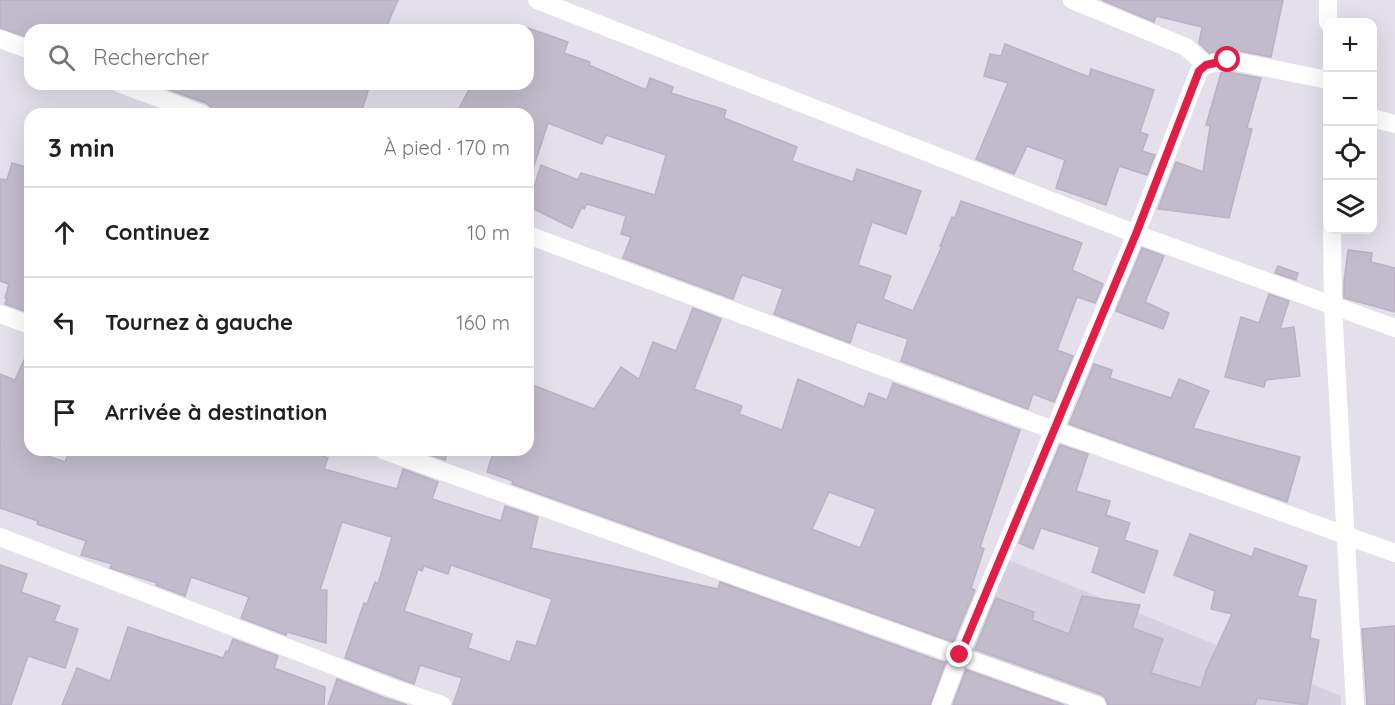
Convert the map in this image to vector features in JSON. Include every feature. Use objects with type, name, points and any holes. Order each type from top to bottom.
[{"type":"street","points":[[537,0],[1136,234],[1395,328]]},
{"type":"street","points":[[1072,0],[1186,47],[1206,65]]},
{"type":"street","points":[[1328,0],[1328,18]]},
{"type":"street","points":[[0,39],[24,48]]},
{"type":"street","points":[[941,705],[1136,234],[1199,71],[1206,65],[1228,60],[1323,79]]},
{"type":"street","points":[[137,90],[186,108]]},
{"type":"street","points":[[1377,119],[1395,124]]},
{"type":"street","points":[[1332,234],[1333,307],[1355,705]]},
{"type":"street","points":[[534,237],[1053,430],[1395,553]]},
{"type":"street","points":[[0,314],[24,323]]},
{"type":"street","points":[[400,456],[1098,705]]},
{"type":"street","points":[[0,537],[442,705]]},
{"type":"shaded area","points":[[994,554],[1341,696],[1341,705],[925,705]]},
{"type":"building","points":[[0,0],[398,0],[388,24],[24,24],[24,36],[0,28]]},
{"type":"building","points":[[1102,0],[1283,0],[1271,57],[1230,49],[1209,53],[1199,43],[1202,27],[1156,16],[1154,22]]},
{"type":"building","points":[[534,30],[568,42],[564,53],[590,62],[589,65],[646,90],[650,78],[673,87],[671,93],[726,110],[724,118],[797,147],[792,161],[853,182],[857,169],[921,191],[906,234],[872,222],[858,265],[891,276],[883,299],[913,311],[942,246],[940,246],[952,217],[955,218],[961,201],[1082,243],[1072,270],[1103,284],[1095,303],[1077,297],[1057,350],[1073,356],[1054,402],[1033,394],[1028,409],[901,361],[908,339],[857,322],[850,343],[774,314],[783,289],[742,275],[733,299],[623,258],[631,237],[621,234],[626,216],[587,204],[584,209],[582,207],[572,228],[534,209],[534,187],[541,165],[578,180],[581,173],[655,195],[666,155],[606,135],[602,144],[548,123],[534,166],[534,108],[459,108],[469,90],[534,90]]},
{"type":"building","points":[[1005,44],[1089,77],[1091,69],[1154,90],[1140,132],[1148,135],[1142,151],[1155,155],[1147,175],[1119,166],[1106,205],[1056,188],[1065,160],[1027,146],[1014,174],[976,159],[1008,83],[984,76],[990,54],[1001,56]]},
{"type":"building","points":[[1228,72],[1261,78],[1247,128],[1252,129],[1229,218],[1158,209],[1176,162],[1203,172],[1210,126],[1206,125],[1221,73]]},
{"type":"building","points":[[170,90],[368,90],[363,108],[211,108],[206,103]]},
{"type":"building","points":[[12,163],[24,166],[24,311],[5,304],[9,284],[0,281],[0,179],[7,180]]},
{"type":"building","points":[[1142,248],[1164,256],[1145,302],[1169,313],[1163,329],[1116,311]]},
{"type":"building","points":[[1348,250],[1372,253],[1371,262],[1395,268],[1395,312],[1344,298]]},
{"type":"building","points":[[1278,266],[1298,273],[1296,280],[1275,273]]},
{"type":"building","points":[[1269,294],[1289,301],[1280,329],[1294,327],[1300,376],[1266,380],[1264,387],[1225,377],[1241,317],[1259,323]]},
{"type":"building","points":[[693,308],[721,319],[694,389],[742,406],[739,414],[782,430],[798,379],[864,407],[869,393],[887,400],[893,383],[1020,430],[980,547],[984,549],[971,588],[975,590],[953,642],[512,484],[513,481],[487,472],[492,456],[534,456],[534,385],[594,409],[621,367],[639,379],[653,342],[676,351]],"holes":[[[829,492],[876,509],[860,548],[812,529]]]},
{"type":"building","points":[[24,360],[24,456],[48,456],[65,462],[68,456],[323,456],[328,458],[324,469],[397,489],[403,469],[438,482],[432,499],[501,521],[505,506],[538,517],[531,548],[718,589],[720,582],[945,663],[930,705],[453,705],[462,678],[420,665],[414,684],[345,658],[364,603],[367,604],[375,582],[378,584],[392,537],[342,522],[320,590],[327,590],[326,643],[287,632],[286,635],[241,618],[249,597],[191,577],[185,596],[156,585],[157,583],[110,568],[112,564],[81,555],[86,541],[0,508],[0,374],[15,380]],"holes":[[[451,565],[552,599],[536,646],[517,641],[510,662],[468,648],[472,634],[404,611],[418,569],[422,571],[424,566],[448,574]]]},
{"type":"building","points":[[1094,364],[1112,370],[1110,378],[1171,398],[1179,379],[1209,391],[1193,428],[1300,457],[1287,502],[1069,424]]},
{"type":"building","points":[[1060,445],[1088,454],[1076,491],[1110,501],[1106,515],[1130,523],[1124,540],[1158,551],[1144,593],[1092,572],[1100,547],[1041,528],[1033,549],[1019,543]]},
{"type":"building","points":[[433,456],[446,456],[445,460]]},
{"type":"building","points":[[1190,534],[1252,557],[1255,548],[1307,566],[1297,596],[1316,600],[1310,638],[1319,640],[1307,705],[1257,698],[1255,705],[1108,705],[1106,698],[1101,694],[975,649],[996,598],[1034,612],[1032,620],[1069,634],[1082,596],[1140,605],[1132,628],[1163,639],[1151,673],[1201,688],[1206,671],[1232,614],[1211,609],[1215,591],[1174,575]]},
{"type":"building","points":[[0,565],[27,574],[21,592],[60,606],[54,621],[78,629],[65,668],[28,656],[11,705],[0,705]]},
{"type":"building","points":[[1395,626],[1395,705],[1367,705],[1362,629]]},
{"type":"building","points":[[128,627],[223,658],[233,639],[278,656],[274,668],[325,687],[324,705],[62,705],[77,668],[110,681]]},
{"type":"building","points":[[966,670],[1064,705],[953,705]]},
{"type":"building","points":[[337,679],[385,698],[407,705],[328,705]]},
{"type":"route","points":[[960,655],[1136,234],[1199,71],[1206,65],[1228,60]]}]
